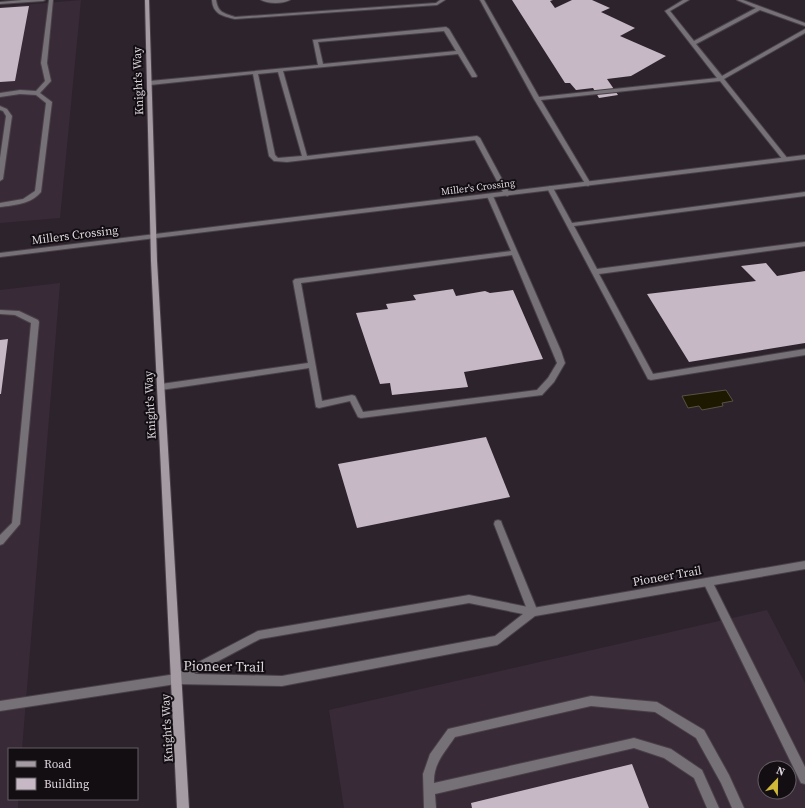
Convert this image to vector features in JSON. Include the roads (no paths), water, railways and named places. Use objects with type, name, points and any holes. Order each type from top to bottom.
[{"type":"main road","name":"Knight's Way","points":[[147,0],[154,237],[183,808]]},
{"type":"street","points":[[0,3],[43,0]]},
{"type":"street","points":[[37,93],[48,81],[44,63],[51,0]]},
{"type":"street","points":[[214,0],[214,8],[219,13],[235,18],[437,4],[443,0]]},
{"type":"street","points":[[263,0],[288,0]]},
{"type":"street","points":[[482,0],[537,99],[588,184]]},
{"type":"street","points":[[688,0],[667,11],[785,160]]},
{"type":"street","points":[[739,0],[805,25]]},
{"type":"street","points":[[693,44],[760,8]]},
{"type":"street","points":[[321,66],[315,41],[446,29],[474,76]]},
{"type":"street","points":[[537,99],[720,79],[805,31]]},
{"type":"street","points":[[150,83],[460,52]]},
{"type":"street","points":[[280,70],[306,158]]},
{"type":"street","points":[[254,73],[272,156],[276,160],[306,158],[477,138],[507,194]]},
{"type":"street","points":[[0,95],[20,92],[37,93],[48,102],[38,192],[33,198],[22,202],[0,205]]},
{"type":"street","points":[[0,108],[5,110],[9,116],[0,179]]},
{"type":"street","name":"Miller's Crossing","points":[[154,237],[805,157]]},
{"type":"street","points":[[550,188],[651,378],[805,352]]},
{"type":"street","points":[[570,225],[805,194]]},
{"type":"street","points":[[490,196],[515,253],[561,363],[552,380],[539,393],[361,415],[352,398],[319,405],[297,281],[515,253]]},
{"type":"street","name":"Millers Crossing","points":[[0,255],[154,237]]},
{"type":"street","points":[[595,272],[805,244]]},
{"type":"street","points":[[0,312],[16,313],[35,322],[16,524],[0,541]]},
{"type":"street","points":[[161,387],[312,365]]},
{"type":"street","points":[[498,524],[533,612]]},
{"type":"street","name":"Pioneer Trail","points":[[176,679],[258,635],[469,599],[533,612],[805,565]]},
{"type":"street","points":[[708,582],[805,779]]},
{"type":"street","name":"Pioneer Trail","points":[[176,679],[282,681],[497,640],[533,612]]},
{"type":"street","points":[[0,706],[176,679]]},
{"type":"street","points":[[430,808],[428,774],[434,758],[452,733],[591,701],[657,707],[700,734],[725,779],[738,808]]},
{"type":"street","points":[[429,790],[634,743],[667,753],[698,774],[713,808]]}]
